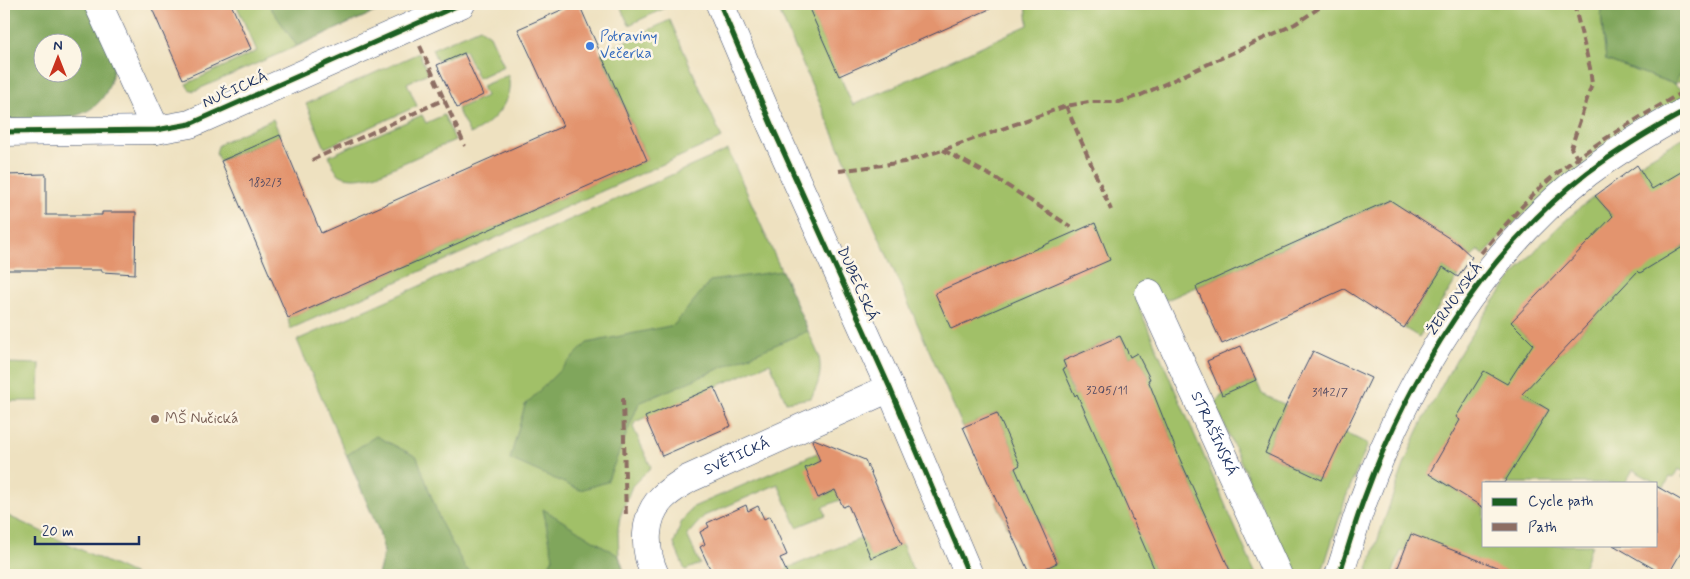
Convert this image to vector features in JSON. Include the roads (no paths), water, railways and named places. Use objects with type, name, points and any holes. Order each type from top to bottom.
[{"type":"street","points":[[98,4],[156,130]]},
{"type":"street","name":"NUČICKÁ","points":[[4,132],[156,130],[190,124],[461,4]]},
{"type":"street","name":"DUBEČSKÁ","points":[[720,4],[771,124],[890,388],[969,575]]},
{"type":"street","name":"ŽERNOVSKÁ","points":[[1339,575],[1365,496],[1399,416],[1435,350],[1466,300],[1510,247],[1548,208],[1588,173],[1652,130],[1686,111]]},
{"type":"street","name":"STRAŠÍNSKÁ","points":[[1150,293],[1278,575]]},
{"type":"street","name":"SVĚTICKÁ","points":[[655,575],[648,556],[646,533],[654,508],[661,498],[671,490],[688,479],[890,388]]},
{"type":"place","name":"Potraviny Večerka","points":[[590,46]]},
{"type":"place","name":"MŠ Nučická","points":[[155,419]]}]
